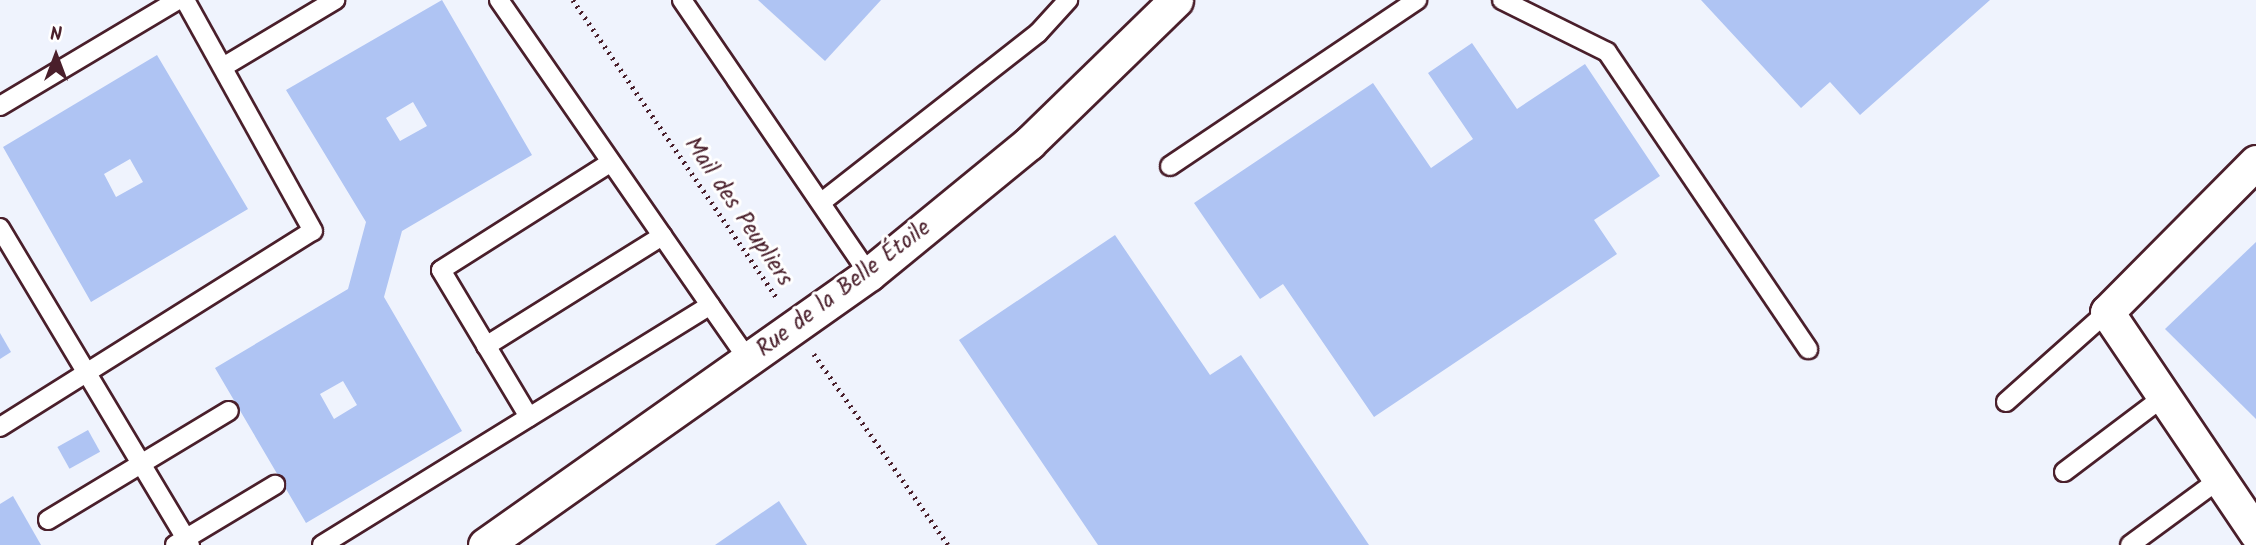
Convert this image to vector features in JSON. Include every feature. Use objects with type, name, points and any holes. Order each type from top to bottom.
[{"type":"street","name":"Rue de la Belle Étoile","points":[[485,545],[869,274],[1029,143],[1176,0]]},
{"type":"street","points":[[2256,162],[2107,312],[2162,398],[2256,533]]},
{"type":"lane","points":[[0,106],[178,0]]},
{"type":"lane","points":[[0,427],[88,375],[313,230],[185,0]]},
{"type":"lane","points":[[223,67],[335,0]]},
{"type":"lane","points":[[499,0],[748,360]]},
{"type":"lane","points":[[682,0],[823,201],[869,274]]},
{"type":"lane","points":[[823,201],[1038,33],[1068,0]]},
{"type":"lane","points":[[1170,166],[1417,0]]},
{"type":"lane","points":[[1502,0],[1607,52],[1808,349]]},
{"type":"lane","points":[[529,417],[441,270],[611,162]]},
{"type":"lane","points":[[0,228],[141,464],[184,543],[275,485]]},
{"type":"lane","points":[[486,346],[662,236]]},
{"type":"lane","points":[[322,545],[710,305]]},
{"type":"lane","points":[[2006,402],[2107,312]]},
{"type":"lane","points":[[2064,472],[2162,398]]},
{"type":"lane","points":[[48,520],[229,411]]},
{"type":"lane","points":[[2130,545],[2220,479]]},
{"type":"path","name":"Mail des Peupliers","points":[[573,0],[795,327],[948,545]]},
{"type":"building","points":[[442,0],[532,155],[402,231],[384,297],[462,431],[306,523],[215,368],[348,289],[366,222],[286,90]],"holes":[[[413,102],[427,126],[400,141],[386,118]],[[343,381],[357,405],[334,419],[320,394]]]},
{"type":"building","points":[[758,0],[881,0],[825,61]]},
{"type":"building","points":[[1701,0],[1990,0],[1860,115],[1830,82],[1801,108]]},
{"type":"building","points":[[1472,43],[1517,109],[1585,64],[1660,176],[1594,220],[1617,254],[1374,417],[1283,284],[1260,299],[1194,203],[1373,83],[1431,168],[1473,139],[1428,73]]},
{"type":"building","points":[[157,55],[248,209],[91,302],[3,147]],"holes":[[[130,159],[143,182],[116,197],[104,174]]]},
{"type":"building","points":[[1115,235],[1210,375],[1241,355],[1369,545],[1098,545],[959,340]]},
{"type":"building","points":[[2256,242],[2256,419],[2165,329]]},
{"type":"building","points":[[0,333],[11,352],[0,359]]},
{"type":"building","points":[[88,430],[100,452],[70,469],[57,447]]},
{"type":"building","points":[[13,496],[41,545],[0,545],[0,504]]},
{"type":"building","points":[[779,501],[807,545],[715,545]]}]
